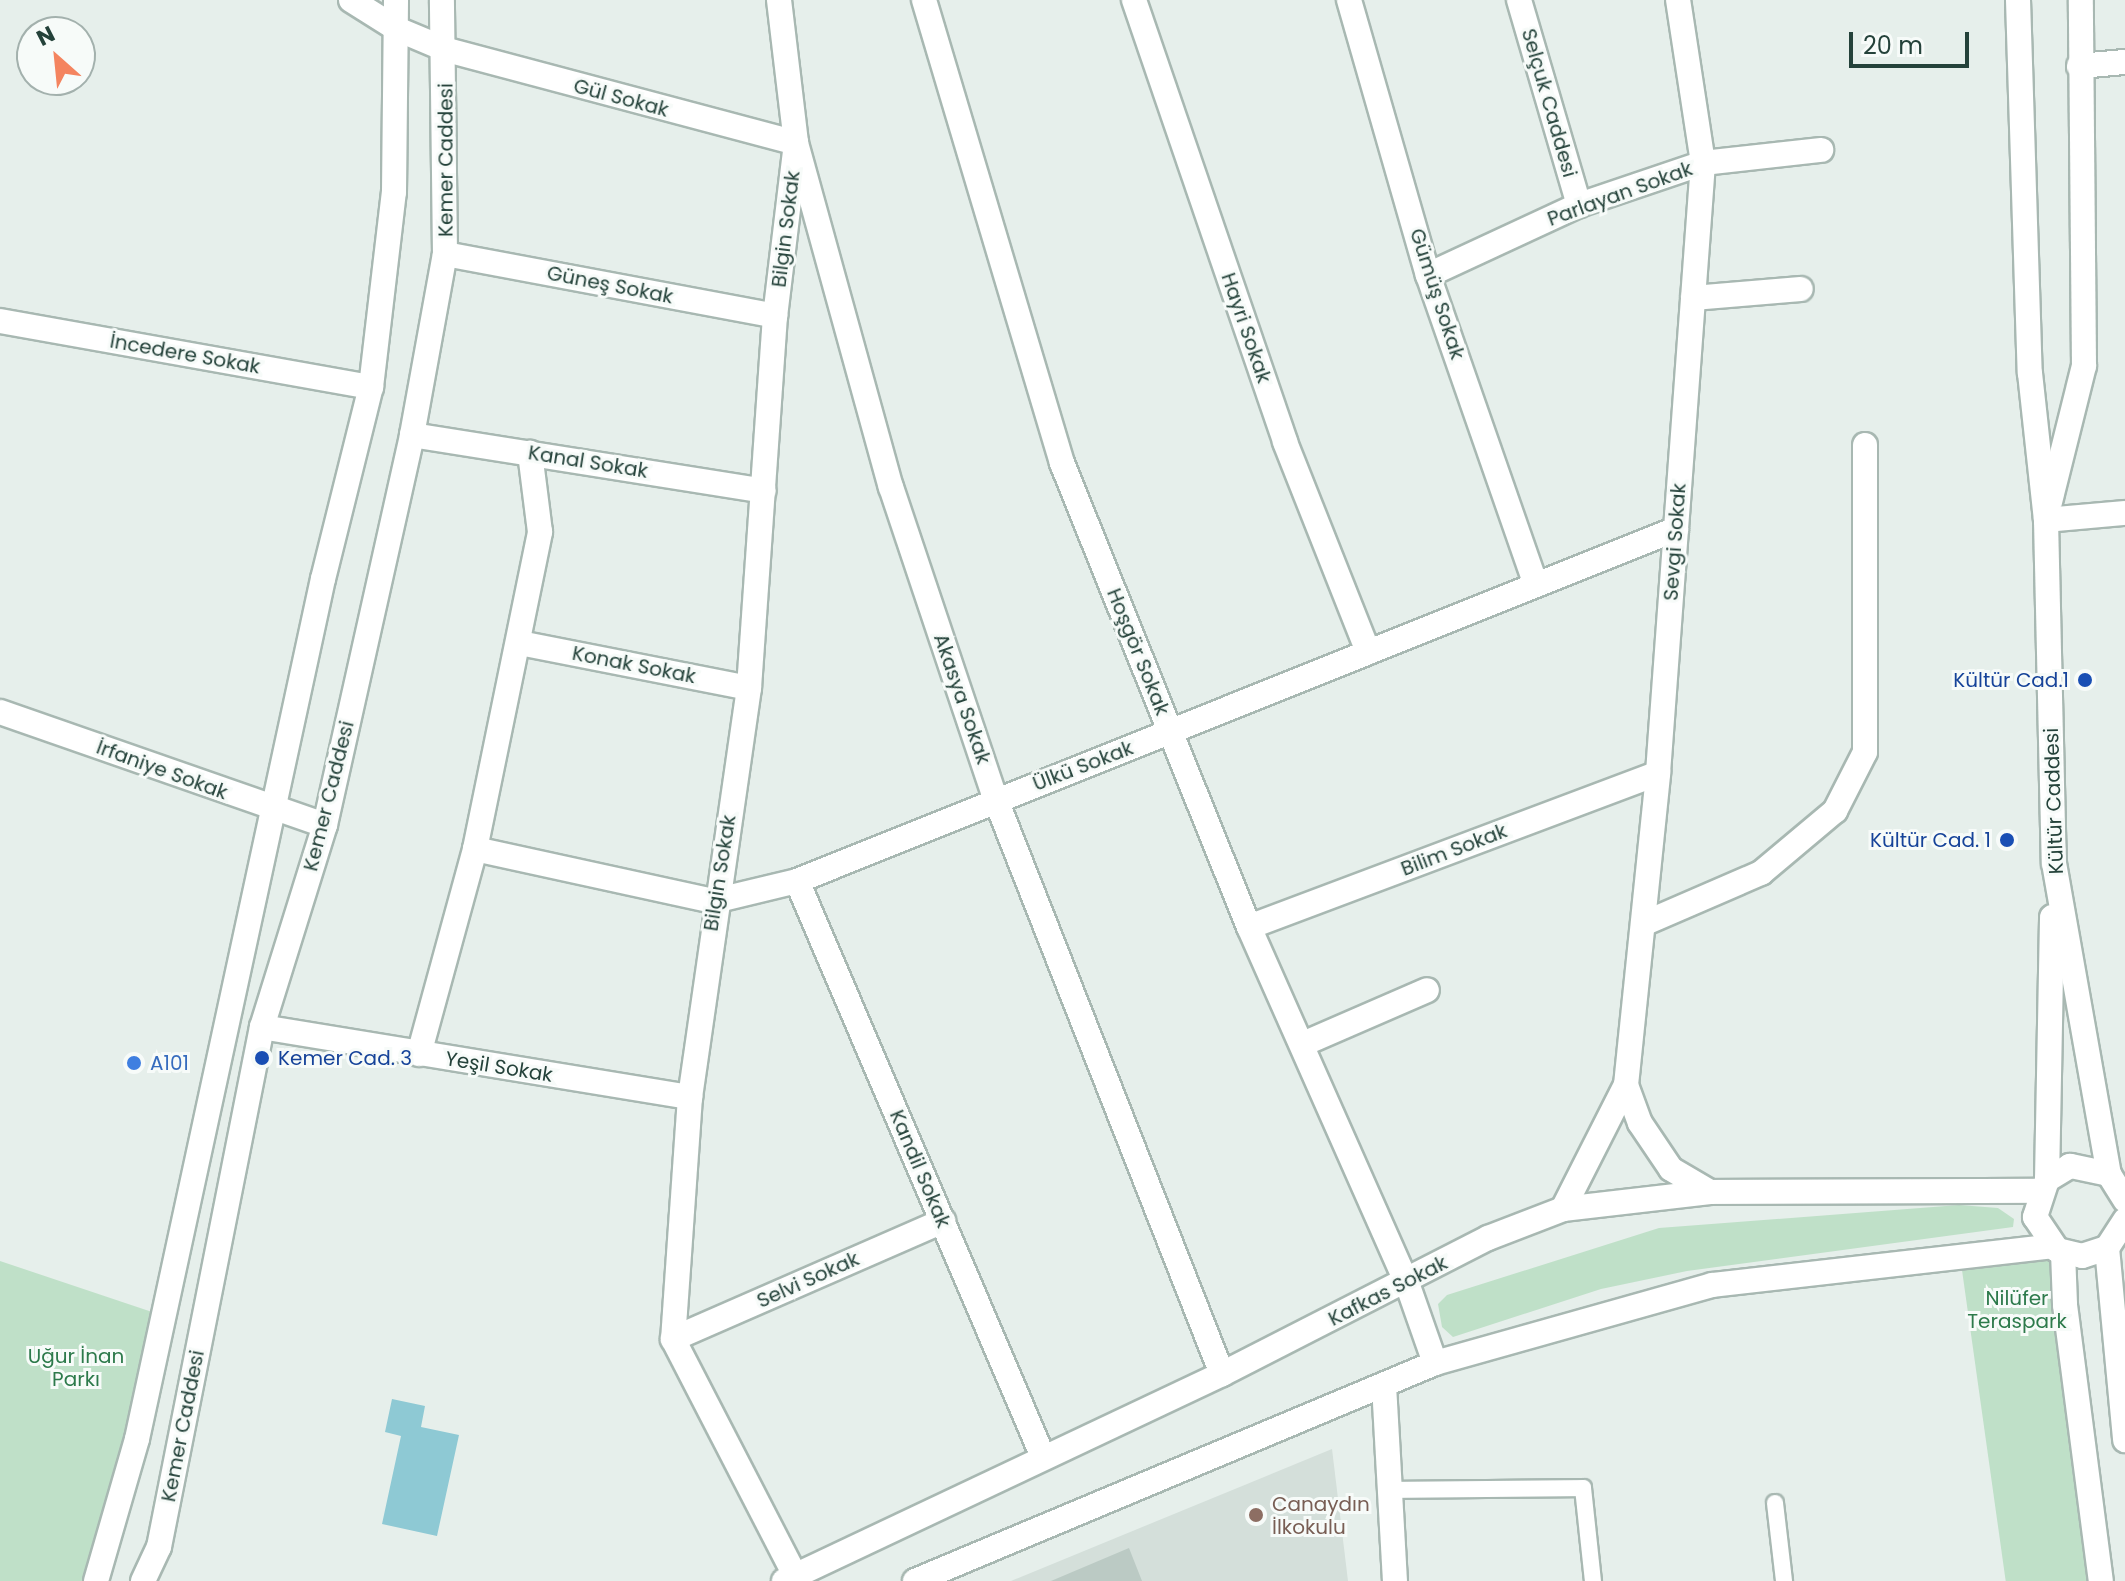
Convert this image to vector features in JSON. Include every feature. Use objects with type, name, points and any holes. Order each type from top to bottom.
[{"type":"street","name":"Gül Sokak","points":[[351,0],[397,29],[447,50],[796,143]]},
{"type":"street","name":"Kemer Caddesi","points":[[96,1581],[137,1439],[274,810],[371,387],[394,192],[396,0]]},
{"type":"street","name":"Kemer Caddesi","points":[[143,1581],[159,1547],[262,1027],[325,825],[412,435],[445,254],[447,50],[442,0]]},
{"type":"street","name":"Akasya Sokak","points":[[779,0],[796,143],[891,487],[996,800],[1222,1374]]},
{"type":"street","name":"Hoşgör Sokak","points":[[924,0],[1062,463],[1249,927],[1407,1283],[1435,1363]]},
{"type":"street","name":"Hayri Sokak","points":[[1134,0],[1285,442],[1368,652]]},
{"type":"street","name":"Gümüş Sokak","points":[[1349,0],[1428,275],[1536,585]]},
{"type":"street","name":"Selçuk Caddesi","points":[[1519,0],[1579,205]]},
{"type":"street","name":"Sevgi Sokak","points":[[1626,1085],[1658,773],[1703,163],[1678,0]]},
{"type":"street","name":"Kültür Caddesi","points":[[2018,0],[2030,373],[2046,520],[2054,863],[2120,1186]]},
{"type":"street","name":"Kültür Caddesi","points":[[2046,520],[2084,366],[2079,66],[2081,0]]},
{"type":"street","points":[[2079,66],[2125,62]]},
{"type":"street","name":"Bilgin Sokak","points":[[673,1339],[690,1097],[714,901],[749,688],[775,316],[796,143]]},
{"type":"street","name":"Parlayan Sokak","points":[[1428,275],[1579,205],[1703,163],[1821,150]]},
{"type":"street","name":"Güneş Sokak","points":[[445,254],[775,316]]},
{"type":"street","points":[[1693,298],[1801,289]]},
{"type":"street","name":"İncedere Sokak","points":[[0,321],[371,387]]},
{"type":"street","name":"Kanal Sokak","points":[[412,435],[764,491]]},
{"type":"street","points":[[1643,924],[1761,873],[1835,811],[1865,752],[1865,445]]},
{"type":"street","points":[[419,1054],[475,849],[520,643],[540,532],[530,453]]},
{"type":"street","points":[[2046,520],[2125,513]]},
{"type":"street","name":"Ülkü Sokak","points":[[475,849],[714,901],[797,881],[1676,529]]},
{"type":"street","name":"Konak Sokak","points":[[520,643],[749,688]]},
{"type":"street","name":"İrfaniye Sokak","points":[[0,712],[274,810],[325,825]]},
{"type":"street","name":"Bilim Sokak","points":[[1249,927],[1658,773]]},
{"type":"street","points":[[2054,863],[2043,1185],[2035,1217],[2058,1249],[2101,1581]]},
{"type":"street","name":"Kandil Sokak","points":[[797,881],[1043,1457]]},
{"type":"street","points":[[1303,1044],[1427,990]]},
{"type":"street","name":"Yeşil Sokak","points":[[262,1027],[690,1097]]},
{"type":"street","points":[[1626,1085],[1640,1123],[1671,1169],[1710,1192]]},
{"type":"street","points":[[1563,1209],[1626,1085]]},
{"type":"street","name":"Kafkas Sokak","points":[[790,1578],[1222,1374],[1407,1283],[1488,1238],[1563,1209],[1710,1192],[2043,1185],[2070,1166],[2120,1186]]},
{"type":"street","name":"Selvi Sokak","points":[[673,1339],[943,1221]]},
{"type":"street","points":[[915,1581],[1435,1363],[1712,1285],[2058,1249],[2082,1256],[2118,1236],[2125,1440]]},
{"type":"street","points":[[673,1339],[790,1578]]},
{"type":"street","points":[[1384,1385],[1395,1581]]},
{"type":"lane","points":[[1391,1490],[1583,1488],[1593,1581]]},
{"type":"lane","points":[[1775,1503],[1784,1581]]},
{"type":"shaded area","name":"Canaydın İlkokulu","points":[[1332,1449],[1348,1581],[1011,1581]]},
{"type":"green space","points":[[1959,1205],[1998,1208],[2014,1219],[2013,1227],[1687,1271],[1601,1289],[1453,1337],[1442,1327],[1438,1304],[1447,1295],[1659,1228]]},
{"type":"green space","name":"Nilüfer Teraspark","points":[[2057,1249],[2104,1581],[2006,1581],[1961,1262]]},
{"type":"green space","name":"Uğur İnan Parkı","points":[[0,1261],[164,1316],[96,1581],[0,1581]]},
{"type":"water","points":[[392,1399],[425,1406],[421,1427],[459,1435],[437,1536],[382,1524],[401,1436],[385,1432]]},
{"type":"building","points":[[1129,1548],[1142,1581],[1051,1581]]},
{"type":"place","name":"Kültür Cad.1","points":[[2085,680]]},
{"type":"place","name":"Kültür Cad. 1","points":[[2007,840]]},
{"type":"place","name":"Kemer Cad. 3","points":[[262,1058]]},
{"type":"place","name":"A101","points":[[134,1063]]},
{"type":"place","name":"Canaydın İlkokulu","points":[[1256,1515]]}]
